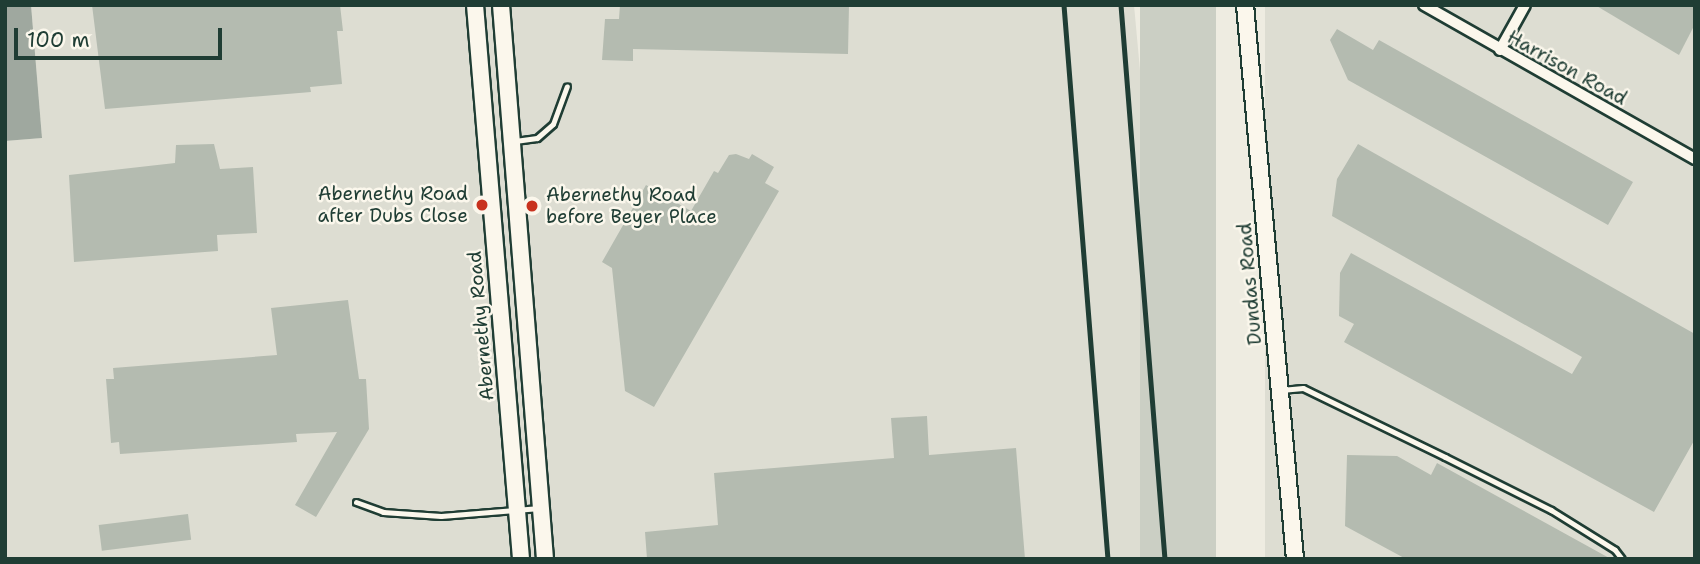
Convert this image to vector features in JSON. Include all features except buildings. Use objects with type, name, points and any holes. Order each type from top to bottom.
[{"type":"main road","name":"Abernethy Road","points":[[475,5],[521,559]]},
{"type":"main road","points":[[501,5],[545,559]]},
{"type":"main road","name":"Dundas Road","points":[[1245,5],[1295,559]]},
{"type":"main road","points":[[483,99],[508,98]]},
{"type":"street","name":"Harrison Road","points":[[1424,5],[1695,159]]},
{"type":"street","points":[[1500,50],[1525,5]]},
{"type":"lane","points":[[512,142],[537,138],[553,124],[567,86]]},
{"type":"lane","points":[[1281,390],[1303,388],[1445,457],[1551,510],[1615,550],[1622,559]]},
{"type":"lane","points":[[356,502],[383,512],[441,516],[541,508]]},
{"type":"shaded area","points":[[5,5],[31,5],[42,138],[5,141]]},
{"type":"shaded area","points":[[31,5],[1134,5],[1185,559],[5,559],[5,141],[42,138]]},
{"type":"shaded area","points":[[1140,5],[1216,5],[1216,559],[1140,559]]},
{"type":"shaded area","points":[[1265,5],[1695,5],[1695,559],[1265,559]]},
{"type":"railway","points":[[1064,5],[1108,559]]},
{"type":"railway","points":[[1121,5],[1165,559]]},
{"type":"place","name":"Abernethy Road after Dubs Close","points":[[482,205]]},
{"type":"place","name":"Abernethy Road before Beyer Place","points":[[532,206]]}]
